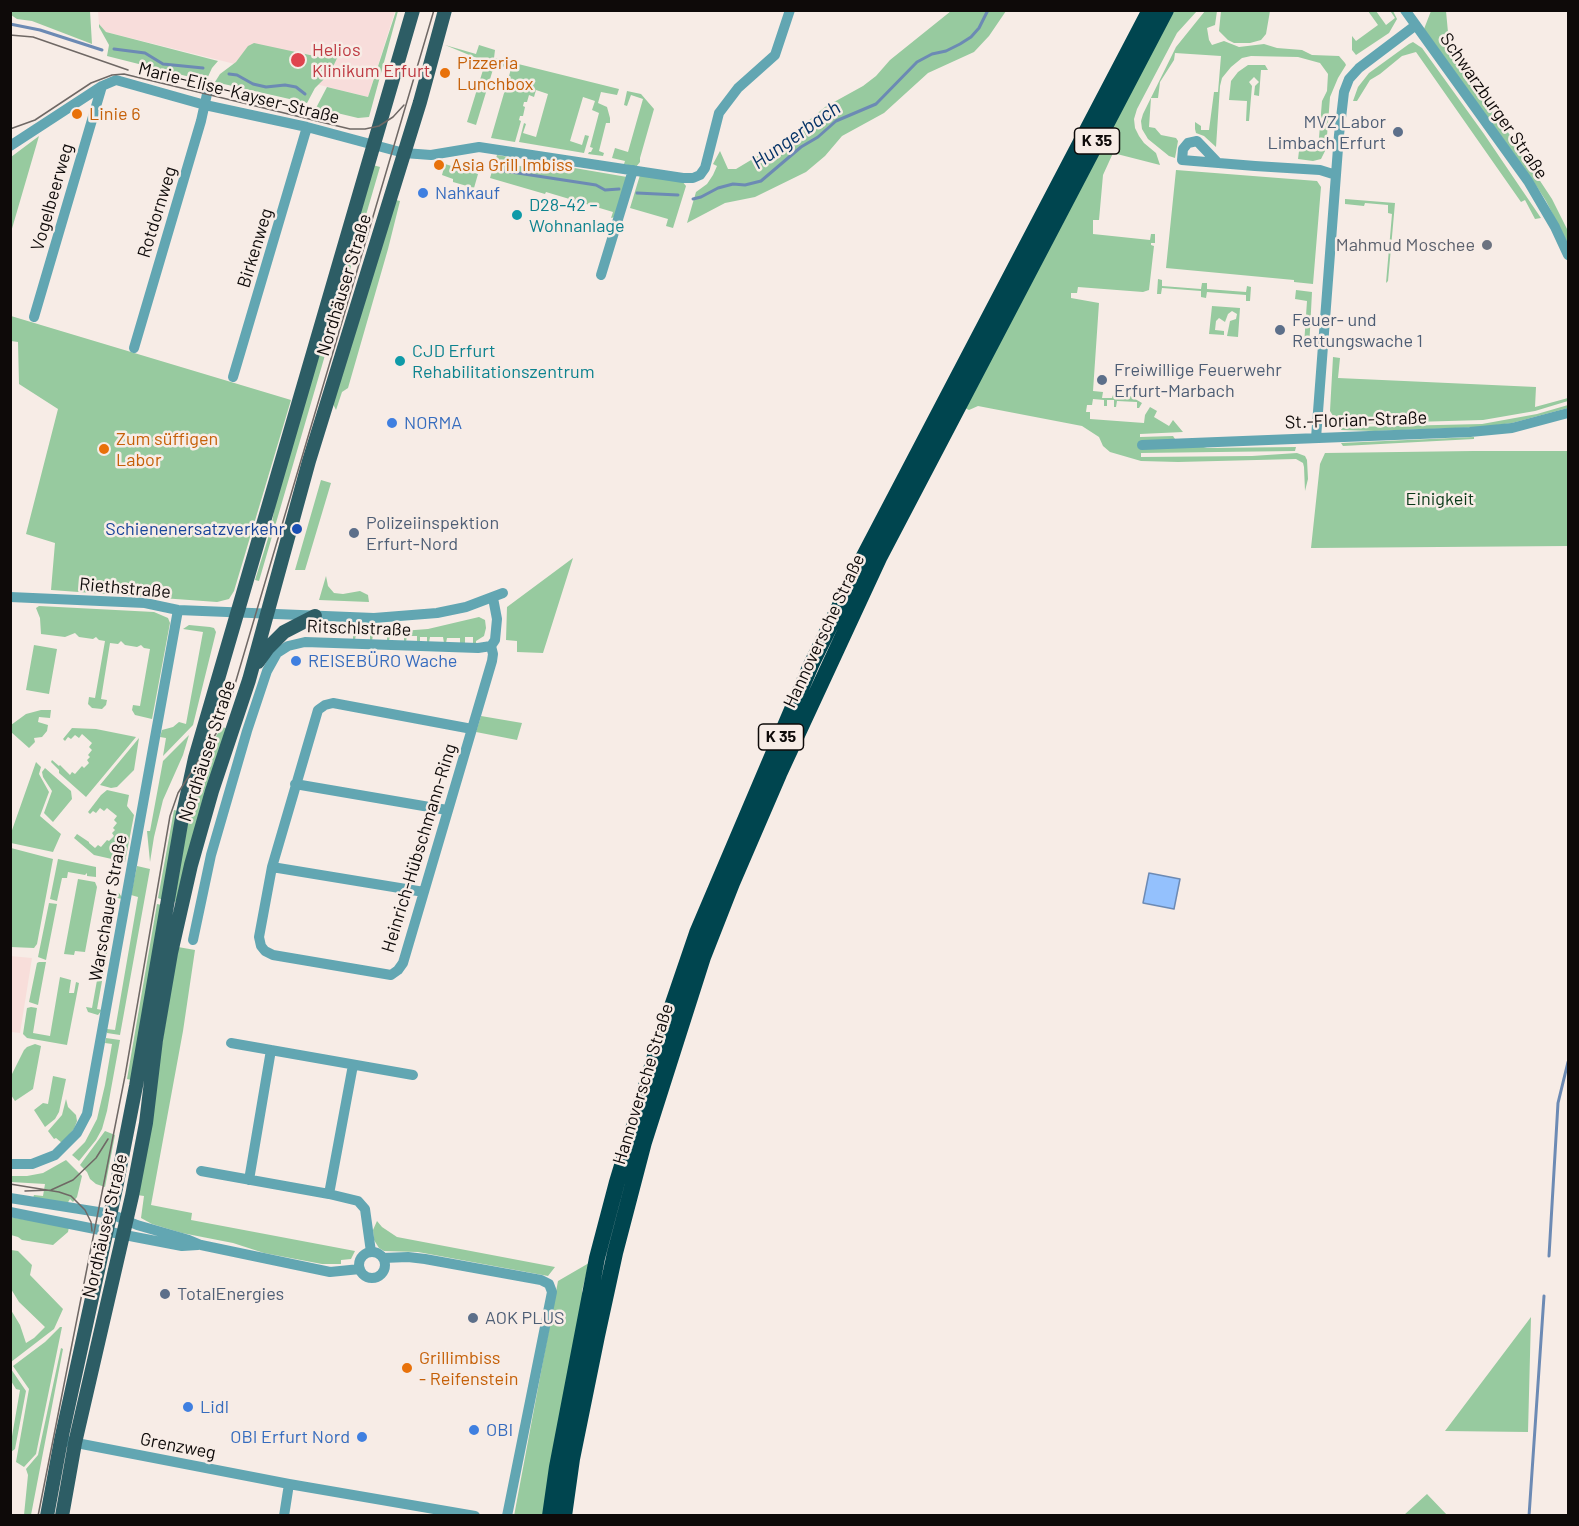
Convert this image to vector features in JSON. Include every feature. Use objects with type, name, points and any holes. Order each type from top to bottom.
[{"type":"highway","name":"Hannoversche Straße","points":[[550,1515],[597,1258],[617,1182],[656,1053],[697,933],[811,665],[862,560],[1150,10]]},
{"type":"highway","name":"Hannoversche Straße","points":[[564,1515],[572,1459],[597,1336],[615,1253],[644,1142],[704,957],[732,883],[779,774],[880,556],[1166,10]]},
{"type":"main road","name":"Nordhäuser Straße","points":[[62,1515],[68,1442],[136,1086],[182,818],[206,717],[414,10]]},
{"type":"main road","name":"Nordhäuser Straße","points":[[47,1515],[123,1235],[146,1123],[156,1040],[184,896],[212,791],[249,680],[309,461],[404,153],[445,10]]},
{"type":"main road","points":[[249,680],[259,660],[273,643],[290,628],[315,616]]},
{"type":"street","name":"Marie-Elise-Kayser-Straße","points":[[10,146],[102,86],[116,80],[205,105],[307,127],[404,153],[431,155],[479,147],[693,178],[700,175],[705,168],[715,123],[722,108],[748,78],[775,55],[790,10]]},
{"type":"street","name":"Schwarzburger Straße","points":[[1405,10],[1528,181],[1555,226],[1569,255]]},
{"type":"street","points":[[1316,438],[1342,104],[1349,79],[1365,62],[1416,25]]},
{"type":"street","name":"Rotdornweg","points":[[134,348],[209,85]]},
{"type":"street","name":"Vogelbeerweg","points":[[34,317],[102,86]]},
{"type":"street","name":"Birkenweg","points":[[233,377],[307,127]]},
{"type":"street","points":[[1218,163],[1320,170],[1336,175]]},
{"type":"street","points":[[601,275],[633,170]]},
{"type":"street","name":"St.-Florian-Straße","points":[[1142,445],[1470,432],[1512,428],[1569,412]]},
{"type":"street","name":"Riethstraße","points":[[10,597],[146,603],[178,610],[374,618],[459,609],[498,596]]},
{"type":"street","name":"Heinrich-Hübschmann-Ring","points":[[472,729],[333,703],[318,710],[272,867],[259,937],[265,951],[273,955],[390,975],[403,963],[447,810],[472,729],[492,661],[493,654],[490,646],[495,640],[497,629],[498,596]]},
{"type":"street","name":"Warschauer Straße","points":[[10,1164],[32,1164],[55,1155],[77,1133],[87,1114],[178,610]]},
{"type":"street","name":"Ritschlstraße","points":[[192,940],[211,855],[247,731],[267,671],[277,653],[288,646],[305,642],[477,648],[490,646]]},
{"type":"street","points":[[295,784],[447,810]]},
{"type":"street","points":[[272,867],[423,892]]},
{"type":"street","points":[[231,1043],[413,1075]]},
{"type":"street","points":[[249,1179],[271,1050]]},
{"type":"street","points":[[329,1194],[353,1065]]},
{"type":"street","points":[[201,1171],[329,1194],[363,1205],[368,1223],[371,1252]]},
{"type":"street","points":[[10,1198],[111,1214],[201,1245],[330,1272],[360,1269],[368,1276],[379,1276],[385,1266],[383,1258],[371,1252],[362,1258],[360,1269]]},
{"type":"street","points":[[10,1212],[182,1246],[201,1245]]},
{"type":"street","points":[[383,1258],[425,1259],[541,1280],[549,1284],[552,1292],[507,1515]]},
{"type":"street","name":"Grenzweg","points":[[68,1442],[289,1484],[475,1515]]},
{"type":"street","points":[[284,1515],[289,1484]]},
{"type":"shaded area","name":"Helios Klinikum Erfurt","points":[[98,11],[395,11],[368,97],[106,32],[99,24]]},
{"type":"shaded area","points":[[10,956],[32,958],[20,1033],[11,1032]]},
{"type":"green space","points":[[11,10],[90,11],[92,44],[32,21],[17,19],[11,15]]},
{"type":"green space","points":[[396,11],[398,11],[369,117],[358,118],[316,108],[327,87],[368,97]]},
{"type":"green space","points":[[951,11],[1006,11],[989,36],[974,52],[928,73],[884,113],[842,136],[825,156],[806,172],[755,197],[725,203],[687,223],[696,192],[707,184],[713,175],[717,166],[713,164],[720,151],[728,169],[736,169],[778,146],[825,107],[876,76],[890,60]]},
{"type":"green space","points":[[1171,11],[1197,11],[1177,33],[1134,119],[1139,136],[1156,153],[1160,165],[1113,153],[1103,175],[1099,220],[1093,220],[1093,234],[1150,240],[1151,234],[1155,234],[1155,243],[1151,243],[1154,246],[1149,290],[1143,292],[1078,287],[1077,293],[1071,293],[1071,298],[1099,303],[1093,391],[1103,392],[1102,398],[1112,398],[1113,395],[1130,396],[1142,403],[1137,408],[1137,402],[1117,401],[1114,407],[1114,400],[1107,400],[1107,406],[1104,406],[1104,400],[1093,399],[1092,405],[1087,405],[1086,412],[1090,412],[1090,419],[1144,423],[1145,415],[1150,407],[1157,411],[1154,417],[1169,426],[1173,420],[1183,432],[1140,434],[1140,437],[1173,436],[1175,439],[1207,448],[1296,447],[1295,451],[1141,453],[1141,457],[1252,456],[1297,453],[1305,456],[1307,460],[1308,479],[1305,491],[1303,463],[1296,459],[1141,461],[1110,452],[1103,446],[1099,437],[1082,426],[978,406],[969,410],[965,408]]},
{"type":"green space","points":[[1205,11],[1217,11],[1215,25],[1207,28],[1212,45],[1224,41],[1239,47],[1264,44],[1277,48],[1302,50],[1312,55],[1339,56],[1345,63],[1330,97],[1326,149],[1321,159],[1313,161],[1298,159],[1300,143],[1302,143],[1302,149],[1318,150],[1322,101],[1327,91],[1328,74],[1320,63],[1298,57],[1251,56],[1242,58],[1231,67],[1222,78],[1220,86],[1216,147],[1204,136],[1196,133],[1195,122],[1201,126],[1201,130],[1209,130],[1214,92],[1218,92],[1221,56],[1175,53],[1174,60],[1160,82],[1158,98],[1151,98],[1149,127],[1155,128],[1161,135],[1176,138],[1178,141],[1175,158],[1169,156],[1148,139],[1142,129],[1143,114],[1176,47]]},
{"type":"green space","points":[[1221,11],[1270,11],[1266,34],[1261,40],[1250,43],[1234,43],[1228,40],[1219,31]]},
{"type":"green space","points":[[1368,11],[1376,11],[1386,25],[1395,18],[1391,12],[1393,11],[1397,19],[1389,33],[1356,55],[1352,50],[1352,36],[1356,41],[1378,25]]},
{"type":"green space","points":[[1431,11],[1446,11],[1449,43],[1552,199],[1568,231],[1568,244],[1530,176],[1424,29]]},
{"type":"green space","points":[[99,24],[106,32],[218,61],[206,81],[107,56],[109,45]]},
{"type":"green space","points":[[1413,42],[1422,48],[1541,218],[1535,219],[1525,200],[1521,202],[1416,52],[1402,56],[1370,80],[1357,101],[1353,101],[1358,87],[1369,73]]},
{"type":"green space","points":[[254,43],[319,57],[331,52],[339,54],[330,73],[315,88],[307,103],[215,82],[220,74],[236,62],[248,46]]},
{"type":"green space","points":[[445,45],[476,54],[479,45],[495,50],[494,58],[619,89],[617,95],[601,92],[598,103],[607,107],[610,118],[610,123],[606,123],[599,151],[604,153],[603,156],[588,154],[593,148],[590,147],[599,113],[592,110],[595,101],[583,97],[570,141],[582,145],[585,135],[589,136],[584,153],[519,142],[524,123],[526,124],[523,133],[536,137],[548,94],[536,90],[534,97],[529,95],[527,102],[524,102],[523,116],[520,116],[521,121],[515,142],[491,138],[511,69]]},
{"type":"green space","points":[[479,62],[494,66],[476,125],[467,122],[483,70],[478,68]]},
{"type":"green space","points":[[1248,65],[1265,65],[1268,70],[1261,70],[1259,96],[1254,95],[1255,86],[1259,82],[1254,77],[1249,82],[1252,86],[1249,121],[1246,121],[1247,101],[1229,100],[1231,81]]},
{"type":"green space","points":[[627,91],[641,94],[654,109],[640,162],[636,167],[612,158],[615,148],[628,152],[643,99],[631,95],[627,106],[624,105]]},
{"type":"green space","points":[[39,136],[11,232],[11,157]]},
{"type":"green space","points":[[497,155],[509,157],[508,164],[549,171],[551,164],[627,177],[615,217],[611,218],[613,212],[490,178]]},
{"type":"green space","points":[[445,164],[478,174],[474,188],[453,182],[453,179],[442,175]]},
{"type":"green space","points":[[373,165],[380,167],[259,581],[255,580],[270,532],[277,496]]},
{"type":"green space","points":[[1176,170],[1317,181],[1321,187],[1313,284],[1294,282],[1294,280],[1166,268]]},
{"type":"green space","points":[[640,175],[682,181],[686,186],[673,228],[666,226],[668,219],[630,208]]},
{"type":"green space","points":[[1345,199],[1395,203],[1386,283],[1392,214],[1388,213],[1388,205],[1345,204]]},
{"type":"green space","points":[[396,200],[400,201],[388,249],[348,388],[342,392],[336,410],[333,404]]},
{"type":"green space","points":[[1158,279],[1162,280],[1162,286],[1201,289],[1202,283],[1207,283],[1207,289],[1246,292],[1247,286],[1251,287],[1250,301],[1246,301],[1246,295],[1207,292],[1206,298],[1201,297],[1201,291],[1162,288],[1161,294],[1157,294]]},
{"type":"green space","points":[[1296,290],[1312,292],[1309,349],[1304,345],[1307,301],[1295,299]]},
{"type":"green space","points":[[1212,306],[1240,308],[1238,337],[1227,336],[1230,321],[1236,319],[1237,314],[1232,311],[1225,322],[1219,318],[1216,321],[1215,330],[1224,331],[1224,335],[1209,334]]},
{"type":"green space","points":[[11,316],[291,400],[234,591],[229,599],[217,602],[51,590],[55,543],[26,534],[58,409],[19,384],[18,342],[11,341]]},
{"type":"green space","points":[[1333,357],[1340,358],[1338,378],[1536,387],[1535,407],[1568,398],[1568,401],[1535,411],[1483,420],[1345,424],[1335,419],[1330,411]]},
{"type":"green space","points":[[1568,405],[1568,408],[1512,423],[1482,427],[1341,430],[1351,427],[1482,424],[1537,414]]},
{"type":"green space","points":[[1474,437],[1474,439],[1343,446],[1341,443]]},
{"type":"green space","name":"Einigkeit","points":[[1568,451],[1568,546],[1311,548],[1320,464],[1325,453]]},
{"type":"green space","points":[[321,480],[331,483],[305,570],[295,570]]},
{"type":"green space","points":[[573,558],[543,653],[517,652],[517,641],[506,640],[507,607]]},
{"type":"green space","points":[[326,576],[328,586],[334,593],[360,591],[368,595],[369,602],[319,600]]},
{"type":"green space","points":[[39,606],[154,612],[168,618],[170,623],[152,719],[135,715],[132,710],[133,705],[140,706],[150,649],[141,645],[137,647],[125,645],[121,641],[118,644],[110,643],[101,699],[107,700],[106,705],[102,709],[92,708],[88,704],[89,697],[95,698],[105,641],[96,637],[93,639],[79,637],[75,633],[65,637],[41,634],[40,618],[36,608]]},
{"type":"green space","points":[[479,617],[485,620],[486,628],[484,636],[476,641],[476,644],[473,644],[473,637],[465,637],[465,644],[460,644],[460,638],[447,638],[444,643],[443,637],[430,637],[427,643],[427,637],[420,637],[420,642],[417,642],[417,636],[407,636],[404,642],[404,636],[390,636],[387,641],[387,635],[373,635],[370,641],[370,635],[356,634],[353,640],[353,632],[375,633],[428,629]]},
{"type":"green space","points":[[189,625],[214,628],[216,632],[193,725],[163,756],[166,738],[160,737],[162,730],[173,727],[179,722],[186,724],[203,632],[183,629]]},
{"type":"green space","points":[[34,645],[57,649],[49,694],[26,690]]},
{"type":"green space","points":[[51,710],[50,718],[39,717],[38,722],[48,725],[47,731],[42,737],[34,738],[35,742],[29,748],[11,732],[11,725],[26,714]]},
{"type":"green space","points":[[481,716],[522,723],[517,740],[476,732]]},
{"type":"green space","points":[[222,727],[229,729],[178,902],[172,901],[198,764]]},
{"type":"green space","points":[[72,728],[96,729],[136,737],[86,797],[59,773],[51,762],[52,760],[60,765],[70,775],[72,772],[75,774],[82,766],[84,768],[89,763],[87,760],[90,757],[88,755],[92,750],[89,747],[92,743],[82,734],[79,738],[75,735],[71,739],[68,737],[65,741],[63,739]]},
{"type":"green space","points":[[189,735],[183,755],[163,800],[150,862],[147,831],[150,831],[163,761]]},
{"type":"green space","points":[[139,738],[134,770],[117,787],[100,785]]},
{"type":"green space","points":[[36,762],[41,767],[39,774],[49,792],[40,816],[61,834],[53,852],[11,843],[11,833]]},
{"type":"green space","points":[[45,768],[71,791],[72,799],[53,822],[44,813],[52,791],[43,777],[42,772]]},
{"type":"green space","points":[[107,790],[129,795],[127,806],[134,815],[125,862],[94,855],[74,838],[77,834],[95,848],[98,845],[101,847],[114,836],[112,833],[115,830],[113,828],[117,823],[114,820],[117,816],[107,808],[104,811],[100,808],[96,813],[88,812]]},
{"type":"green space","points":[[174,810],[178,811],[163,900],[158,898]]},
{"type":"green space","points":[[11,848],[53,859],[37,944],[34,948],[11,947]]},
{"type":"green space","points":[[58,859],[96,867],[96,877],[87,876],[87,873],[85,875],[68,872],[67,878],[62,878],[57,901],[50,899]]},
{"type":"green space","points":[[137,866],[150,869],[120,1035],[107,1033],[107,1029],[115,1030],[138,897],[131,895]]},
{"type":"green space","points":[[78,879],[95,882],[97,887],[85,952],[75,951],[74,955],[64,954]]},
{"type":"green space","points":[[111,891],[119,893],[123,899],[117,898],[97,1009],[102,1010],[98,1015],[88,1012],[86,1007],[92,1008],[112,897],[106,896]]},
{"type":"green space","points":[[49,903],[57,904],[46,960],[38,957]]},
{"type":"green space","points":[[157,904],[162,905],[131,1080],[127,1079]]},
{"type":"green space","points":[[178,947],[195,950],[183,1031],[151,1205],[192,1213],[191,1220],[355,1251],[351,1259],[341,1260],[341,1264],[322,1264],[264,1253],[233,1243],[182,1233],[152,1224],[141,1218],[144,1196],[137,1195]]},
{"type":"green space","points":[[39,962],[46,962],[38,1005],[29,1002]]},
{"type":"green space","points":[[60,977],[71,980],[69,993],[74,993],[76,982],[79,983],[67,1045],[27,1038],[23,1034],[27,1008],[31,1007],[37,1008],[33,1033],[50,1036]]},
{"type":"green space","points":[[106,1038],[120,1040],[107,1111],[96,1140],[79,1161],[72,1155],[85,1142],[97,1119],[105,1085],[112,1044],[105,1043]]},
{"type":"green space","points":[[35,1044],[41,1046],[33,1089],[15,1101],[11,1095],[11,1076],[24,1050]]},
{"type":"green space","points":[[53,1076],[66,1079],[59,1112],[55,1119],[45,1127],[34,1110],[43,1103],[48,1104]]},
{"type":"green space","points":[[66,1099],[77,1121],[74,1129],[62,1143],[54,1139],[48,1131],[62,1115]]},
{"type":"green space","points":[[105,1131],[115,1135],[105,1187],[90,1179],[80,1165]]},
{"type":"green space","points":[[66,1160],[82,1176],[77,1197],[73,1202],[70,1199],[67,1204],[33,1198],[34,1195],[43,1196],[45,1184],[11,1182],[10,1176],[43,1173]]},
{"type":"green space","points":[[10,1217],[69,1227],[68,1232],[53,1245],[22,1240],[11,1235]]},
{"type":"green space","points":[[377,1221],[397,1237],[555,1267],[548,1276],[418,1252],[384,1251],[374,1240],[373,1230]]},
{"type":"green space","points":[[11,1250],[18,1251],[32,1265],[30,1275],[63,1309],[54,1329],[11,1362],[11,1310],[20,1325],[26,1343],[45,1327],[19,1302],[11,1289]]},
{"type":"green space","points":[[589,1263],[582,1291],[584,1297],[545,1515],[514,1516],[558,1281]]},
{"type":"green space","points":[[1531,1317],[1528,1432],[1445,1431]]},
{"type":"green space","points":[[62,1327],[36,1454],[24,1467],[16,1462],[29,1389],[13,1366],[45,1342]]},
{"type":"green space","points":[[61,1348],[63,1349],[31,1515],[24,1515],[28,1475],[26,1469],[38,1455]]},
{"type":"green space","points":[[11,1369],[26,1391],[15,1449],[11,1452],[20,1390],[16,1389],[11,1381]]},
{"type":"green space","points":[[1427,1494],[1447,1515],[1404,1515]]},
{"type":"water","points":[[1149,873],[1180,879],[1174,909],[1143,903]]},
{"type":"waterway","name":"Hungerbach","points":[[693,199],[733,184],[745,185],[761,181],[836,121],[876,104],[917,62],[932,54],[946,51],[971,37],[979,28],[988,10]]},
{"type":"waterway","name":"Hungerbach","points":[[10,24],[40,30],[102,50]]},
{"type":"waterway","name":"Hungerbach","points":[[114,49],[145,53],[163,64],[203,68]]},
{"type":"waterway","name":"Hungerbach","points":[[229,74],[266,87],[285,85],[296,87],[305,94]]},
{"type":"waterway","name":"Hungerbach","points":[[498,170],[596,185],[605,190],[619,189]]},
{"type":"waterway","name":"Hungerbach","points":[[637,193],[678,195]]},
{"type":"waterway","points":[[1549,1256],[1558,1103],[1568,1062]]},
{"type":"waterway","points":[[1529,1516],[1544,1296]]},
{"type":"tram line","points":[[38,1516],[125,1076],[170,816],[178,793],[219,729],[230,701],[434,10]]},
{"type":"tram line","points":[[10,35],[33,37],[128,70]]},
{"type":"tram line","points":[[10,129],[35,120],[91,83],[112,75],[124,74],[350,129],[379,126],[393,117],[404,105]]},
{"type":"tram line","points":[[25,1191],[51,1190],[73,1180],[96,1158],[108,1139]]},
{"type":"tram line","points":[[10,1184],[71,1196],[85,1210],[91,1222],[92,1231]]},
{"type":"place","name":"Helios Klinikum Erfurt","points":[[298,60]]},
{"type":"place","name":"Pizzeria Lunchbox","points":[[445,73]]},
{"type":"place","name":"Linie 6","points":[[77,114]]},
{"type":"place","name":"MVZ Labor Limbach Erfurt","points":[[1398,132]]},
{"type":"place","name":"Asia Grill Imbiss","points":[[439,165]]},
{"type":"place","name":"Nahkauf","points":[[423,193]]},
{"type":"place","name":"D28-42 – Wohnanlage","points":[[517,215]]},
{"type":"place","name":"Mahmud Moschee","points":[[1487,245]]},
{"type":"place","name":"Feuer- und Rettungswache 1","points":[[1280,330]]},
{"type":"place","name":"CJD Erfurt Rehabilitationszentrum","points":[[400,361]]},
{"type":"place","name":"Freiwillige Feuerwehr Erfurt-Marbach","points":[[1102,380]]},
{"type":"place","name":"NORMA","points":[[392,423]]},
{"type":"place","name":"Zum süffigen Labor","points":[[104,449]]},
{"type":"place","name":"Schienenersatzverkehr","points":[[297,529]]},
{"type":"place","name":"Polizeiinspektion Erfurt-Nord","points":[[354,533]]},
{"type":"place","name":"REISEBÜRO Wache","points":[[296,661]]},
{"type":"place","name":"TotalEnergies","points":[[165,1294]]},
{"type":"place","name":"AOK PLUS","points":[[473,1318]]},
{"type":"place","name":"Grillimbiss - Reifenstein","points":[[407,1368]]},
{"type":"place","name":"Lidl","points":[[188,1407]]},
{"type":"place","name":"OBI","points":[[474,1430]]},
{"type":"place","name":"OBI Erfurt Nord","points":[[362,1437]]}]
